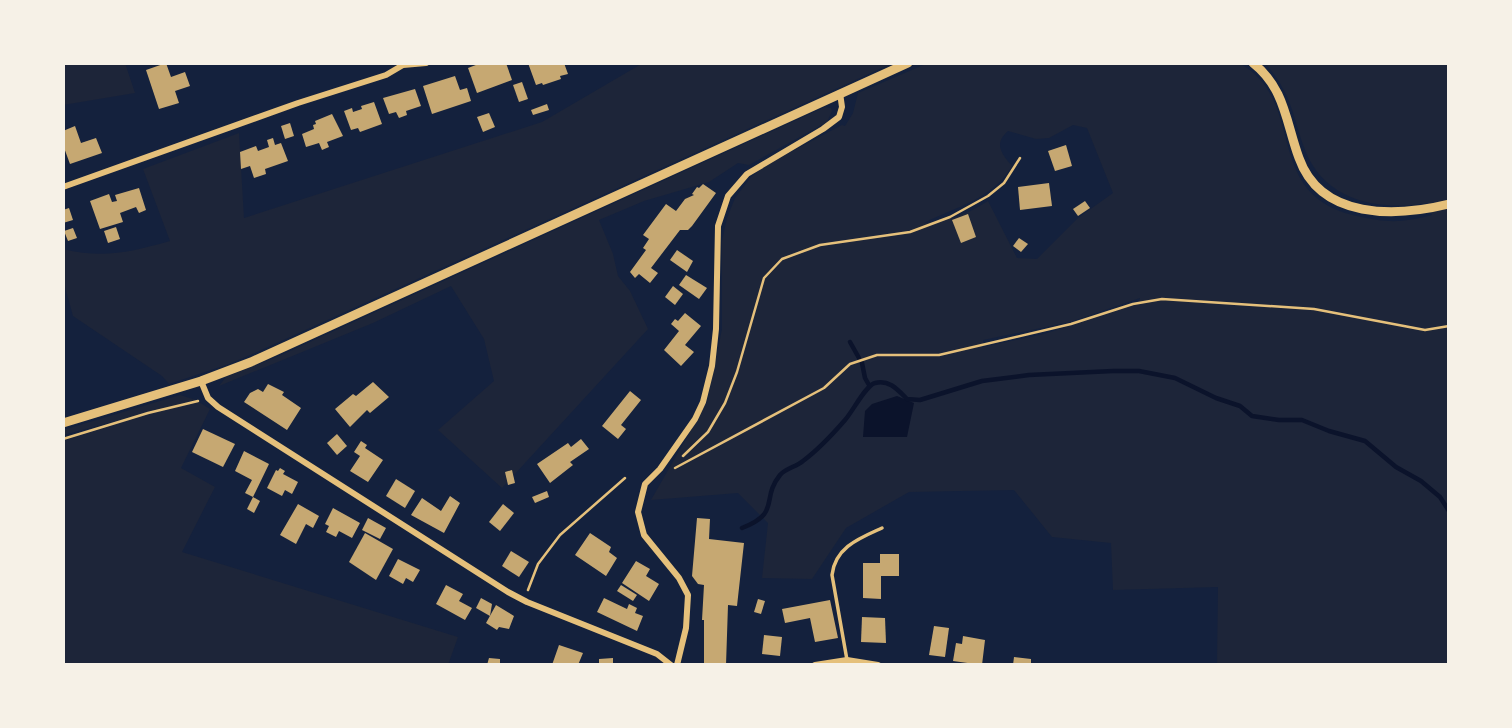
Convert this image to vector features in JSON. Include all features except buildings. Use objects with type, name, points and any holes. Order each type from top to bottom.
[{"type":"main road","points":[[63,423],[201,381],[286,346],[908,63]]},
{"type":"main road","points":[[1253,63],[1266,74],[1278,91],[1307,177],[1325,194],[1342,203],[1376,212],[1409,212],[1449,204]]},
{"type":"street","points":[[63,187],[298,103],[386,75],[403,64],[426,63]]},
{"type":"street","points":[[677,665],[686,628],[688,595],[679,578],[644,535],[638,512],[645,484],[660,469],[695,419],[703,402],[712,366],[716,328],[716,240],[720,216],[728,196],[755,167],[839,117],[842,107],[839,93]]},
{"type":"street","points":[[201,381],[208,398],[218,407],[508,592],[657,654],[671,665]]},
{"type":"street","points":[[815,665],[848,660],[877,665]]},
{"type":"lane","points":[[848,660],[832,575],[833,567],[845,547],[882,528]]},
{"type":"path","points":[[660,469],[674,464],[708,432],[725,403],[737,372],[764,278],[782,258],[820,245],[910,232],[950,217],[988,197],[1004,183],[1020,158]]},
{"type":"path","points":[[671,470],[824,388],[850,364],[877,355],[939,355],[1071,324],[1133,303],[1162,299],[1314,309],[1425,330],[1449,326]]},
{"type":"path","points":[[63,439],[208,398]]},
{"type":"path","points":[[527,602],[527,593],[538,564],[560,535],[625,478]]},
{"type":"shaded area","points":[[63,63],[125,63],[135,93],[63,105]]},
{"type":"shaded area","points":[[643,63],[893,63],[257,352],[169,384],[162,376],[73,316],[63,280],[63,249],[104,254],[170,241],[143,169],[239,133],[244,218],[542,122]]},
{"type":"shaded area","points":[[928,63],[1239,63],[1260,80],[1273,100],[1295,168],[1307,189],[1327,205],[1357,216],[1395,221],[1432,215],[1428,203],[1373,203],[1340,192],[1326,181],[1314,168],[1286,95],[1265,63],[1449,63],[1449,665],[1217,665],[1218,587],[1113,590],[1111,543],[1052,537],[1014,490],[909,492],[846,528],[812,579],[762,578],[768,523],[738,493],[651,500],[707,402],[722,329],[722,241],[735,198],[751,177],[768,164],[842,125],[845,126],[853,113],[858,93]],"holes":[[[1073,125],[1087,128],[1113,193],[1078,218],[1037,259],[1017,258],[988,201],[958,216],[924,223],[995,187],[1012,166],[1002,153],[1000,145],[1008,131],[1036,139],[1049,138]],[[1140,298],[1138,304],[1044,334],[983,347],[983,340],[1070,322]]]},
{"type":"shaded area","points":[[825,107],[831,108],[832,111],[827,122],[749,165],[738,163],[709,182],[644,201],[599,220],[613,254],[618,276],[630,291],[648,329],[502,488],[438,430],[494,381],[484,339],[451,286],[373,323],[219,386],[226,377],[279,356]]},
{"type":"shaded area","points":[[180,395],[196,400],[63,435],[63,430]]},
{"type":"shaded area","points":[[897,396],[914,403],[907,437],[863,437],[865,411],[872,404]]},
{"type":"shaded area","points":[[199,402],[210,409],[181,468],[215,487],[182,552],[458,637],[448,665],[63,665],[63,441],[150,413]]},
{"type":"waterway","points":[[850,342],[859,358]]},
{"type":"waterway","points":[[862,363],[869,385]]},
{"type":"waterway","points":[[742,528],[766,511],[774,484],[780,475],[820,447],[875,383],[889,384],[907,399],[920,400],[982,381],[1029,375],[1113,371],[1139,371],[1175,378],[1216,398],[1240,406],[1252,416],[1302,420],[1365,441],[1396,467],[1421,481],[1440,497],[1449,511]]}]
